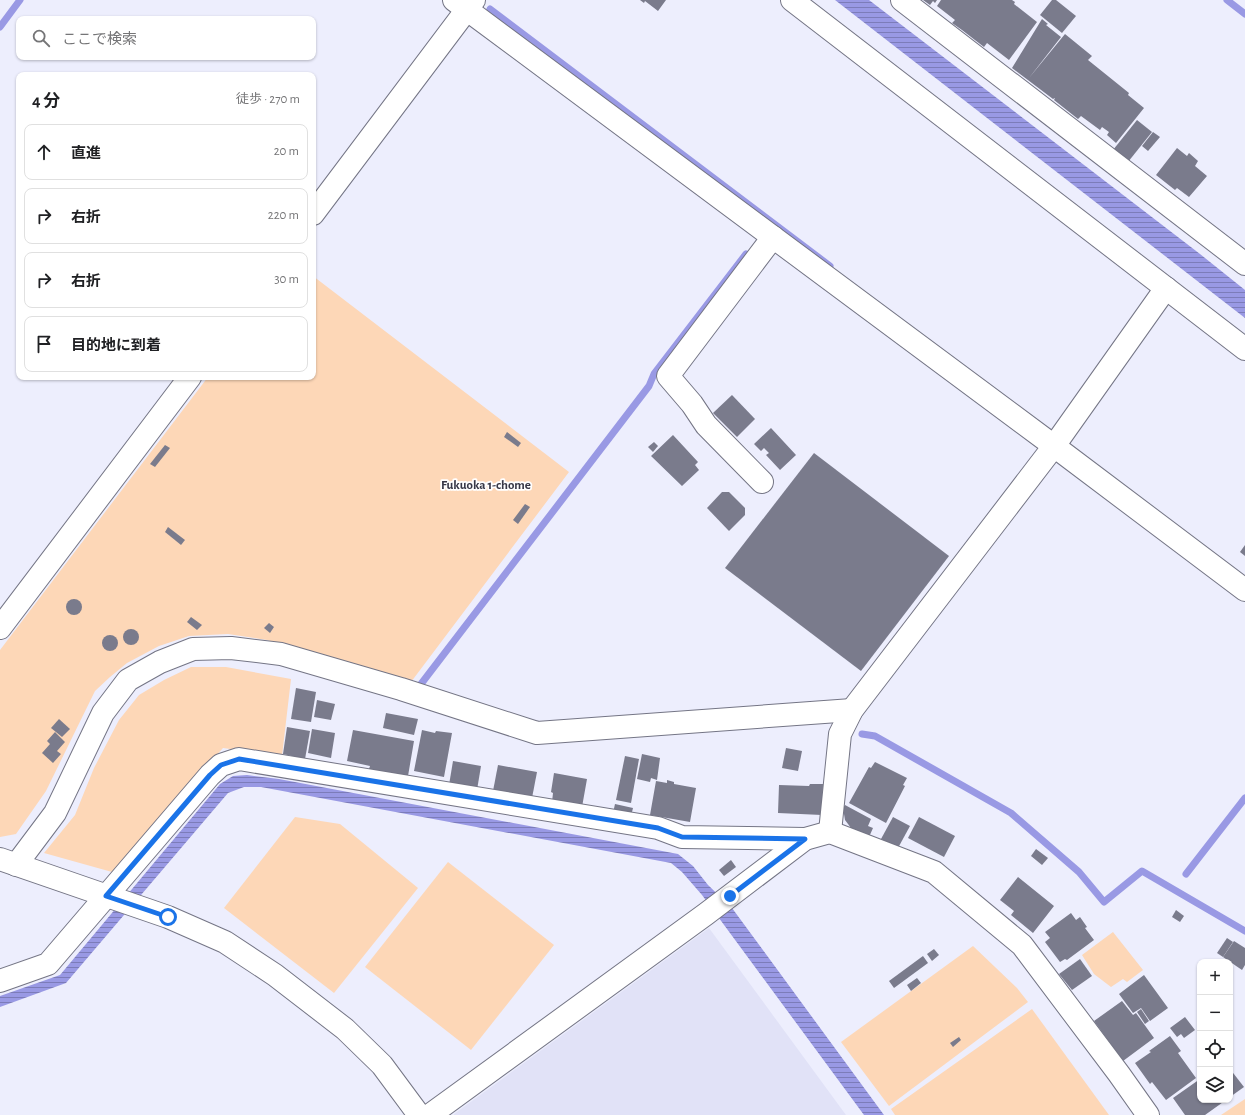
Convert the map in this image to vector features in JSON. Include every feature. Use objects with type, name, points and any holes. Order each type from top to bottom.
[{"type":"street","points":[[792,0],[1245,349]]},
{"type":"street","points":[[902,0],[1245,264]]},
{"type":"street","points":[[316,210],[465,3],[1245,590]]},
{"type":"street","points":[[762,482],[706,425],[692,404],[668,376],[773,236]]},
{"type":"street","points":[[830,832],[840,734],[852,710],[1054,446],[1166,288]]},
{"type":"street","points":[[0,628],[188,380]]},
{"type":"street","points":[[419,1115],[382,1065],[345,1030],[275,975],[225,942],[168,917],[8,862],[55,813],[103,713],[128,680],[160,662],[193,649],[231,648],[281,654],[401,689],[537,733],[852,710]]},
{"type":"street","points":[[0,981],[48,964],[210,775],[221,765],[239,759],[658,828],[682,837],[805,839],[830,832],[934,872],[1022,945],[1148,1115]]},
{"type":"street","points":[[430,1115],[706,914],[805,839]]},
{"type":"shaded area","points":[[316,278],[569,472],[411,682],[267,640],[228,634],[189,636],[159,646],[127,663],[95,691],[46,791],[16,834],[0,837],[0,650],[206,380],[316,380]]},
{"type":"shaded area","points":[[191,667],[226,667],[291,679],[282,756],[223,748],[112,872],[44,853],[75,815],[94,768],[119,720],[139,695],[164,680]]},
{"type":"shaded area","points":[[295,817],[340,824],[418,888],[334,993],[224,908]]},
{"type":"shaded area","points":[[448,862],[554,945],[471,1050],[365,967]]},
{"type":"shaded area","points":[[709,928],[846,1115],[454,1115],[454,1114]]},
{"type":"shaded area","points":[[1113,932],[1143,970],[1127,982],[1123,979],[1111,987],[1094,974],[1082,955]]},
{"type":"shaded area","points":[[973,946],[1017,988],[1028,1002],[889,1106],[841,1042]]},
{"type":"shaded area","points":[[1032,1009],[1109,1115],[895,1115],[891,1109]]},
{"type":"shaded area","points":[[1245,1099],[1245,1115],[1221,1115]]},
{"type":"water","points":[[835,0],[869,0],[1200,254],[1245,290],[1245,318]]},
{"type":"water","points":[[247,775],[279,779],[678,854],[693,866],[708,885],[732,908],[884,1115],[864,1115],[702,895],[682,872],[671,863],[261,787],[244,787],[228,793],[66,983],[0,1007],[0,996],[60,975],[220,784],[233,776]]},
{"type":"building","points":[[640,0],[666,0],[658,11],[645,1],[644,3]]},
{"type":"building","points":[[923,0],[937,0],[935,3],[933,1],[930,5]]},
{"type":"building","points":[[941,0],[1012,0],[1015,2],[1014,4],[1037,22],[1009,60],[987,43],[984,47],[952,23],[955,20],[937,6]]},
{"type":"building","points":[[1052,0],[1056,0],[1076,16],[1062,33],[1040,15]]},
{"type":"building","points":[[1042,19],[1048,24],[1046,25],[1061,37],[1029,78],[1065,34],[1092,56],[1088,60],[1129,93],[1128,95],[1144,108],[1116,143],[1107,135],[1109,132],[1102,127],[1100,130],[1081,116],[1078,119],[1054,100],[1055,98],[1053,99],[1012,68]]},
{"type":"building","points":[[1137,120],[1152,132],[1128,162],[1113,150]]},
{"type":"building","points":[[1153,132],[1160,137],[1148,151],[1142,146]]},
{"type":"building","points":[[1177,148],[1187,156],[1189,153],[1198,161],[1195,166],[1207,176],[1189,197],[1177,188],[1175,190],[1156,175]]},
{"type":"building","points":[[732,395],[755,419],[737,437],[713,413]]},
{"type":"building","points":[[771,428],[796,455],[780,470],[766,455],[769,453],[764,448],[761,451],[754,444]]},
{"type":"building","points":[[507,432],[521,443],[518,447],[504,437]]},
{"type":"building","points":[[673,435],[698,462],[695,465],[699,470],[682,486],[651,456]]},
{"type":"building","points":[[654,442],[658,446],[653,452],[648,447]]},
{"type":"building","points":[[165,445],[170,448],[155,467],[150,464]]},
{"type":"building","points":[[814,453],[949,556],[861,671],[725,568]]},
{"type":"building","points":[[722,492],[729,492],[745,508],[745,515],[729,531],[707,508]]},
{"type":"building","points":[[525,504],[530,507],[518,524],[513,520]]},
{"type":"building","points":[[168,527],[185,540],[181,545],[165,532]]},
{"type":"building","points":[[1245,545],[1245,556],[1240,552]]},
{"type":"building","points":[[74,599],[81,604],[82,607],[77,614],[74,615],[67,610],[66,607],[71,600]]},
{"type":"building","points":[[191,617],[202,625],[197,630],[187,622]]},
{"type":"building","points":[[269,623],[274,627],[270,633],[264,628]]},
{"type":"building","points":[[131,629],[138,634],[139,637],[134,644],[131,645],[124,640],[123,637],[128,630]]},
{"type":"building","points":[[110,635],[117,640],[118,643],[113,650],[110,651],[103,646],[102,643],[107,636]]},
{"type":"building","points":[[296,688],[316,692],[311,722],[291,719]]},
{"type":"building","points":[[317,700],[335,704],[331,720],[314,717]]},
{"type":"building","points":[[386,713],[418,719],[414,735],[383,728]]},
{"type":"building","points":[[59,719],[70,729],[62,737],[51,728]]},
{"type":"building","points":[[287,727],[310,731],[305,759],[283,754]]},
{"type":"building","points":[[312,729],[335,733],[331,758],[308,753]]},
{"type":"building","points":[[353,730],[414,741],[408,776],[369,769],[370,766],[347,761]]},
{"type":"building","points":[[422,730],[435,733],[436,731],[452,733],[444,777],[414,771]]},
{"type":"building","points":[[55,732],[65,742],[57,751],[61,754],[53,763],[42,753],[50,744],[47,741]]},
{"type":"building","points":[[786,748],[802,751],[798,771],[782,768]]},
{"type":"building","points":[[642,754],[660,758],[657,780],[651,778],[650,782],[637,779]]},
{"type":"building","points":[[625,756],[639,759],[631,803],[616,800]]},
{"type":"building","points":[[453,761],[481,766],[477,790],[449,785]]},
{"type":"building","points":[[875,762],[907,778],[903,785],[905,786],[886,823],[849,803],[869,767],[871,768]]},
{"type":"building","points":[[498,765],[537,772],[532,798],[493,791]]},
{"type":"building","points":[[554,773],[587,779],[582,807],[552,802],[553,793],[551,792]]},
{"type":"building","points":[[667,780],[674,782],[674,784],[696,788],[690,822],[650,815],[656,781],[667,783]]},
{"type":"building","points":[[810,784],[823,784],[822,815],[778,813],[779,785],[809,786]]},
{"type":"building","points":[[615,804],[633,808],[631,816],[613,813]]},
{"type":"building","points":[[845,805],[871,819],[868,826],[873,828],[869,837],[851,828],[845,820],[843,808]]},
{"type":"building","points":[[893,817],[910,826],[898,848],[881,839]]},
{"type":"building","points":[[919,817],[955,836],[944,857],[908,838]]},
{"type":"building","points":[[1036,849],[1048,858],[1042,865],[1031,856]]},
{"type":"building","points":[[731,860],[736,867],[724,876],[719,870]]},
{"type":"building","points":[[1018,877],[1054,906],[1033,933],[1011,915],[1014,911],[1000,900]]},
{"type":"building","points":[[1176,910],[1184,916],[1180,922],[1172,917]]},
{"type":"building","points":[[1071,913],[1076,920],[1080,917],[1087,927],[1085,928],[1094,940],[1067,960],[1065,959],[1060,962],[1045,942],[1050,938],[1045,932]]},
{"type":"building","points":[[1227,938],[1233,942],[1223,957],[1217,953]]},
{"type":"building","points":[[1234,941],[1245,948],[1245,965],[1242,970],[1233,964],[1233,959],[1226,959],[1223,957]]},
{"type":"building","points":[[934,949],[939,955],[932,961],[927,954]]},
{"type":"building","points":[[923,956],[928,963],[894,988],[889,981]]},
{"type":"building","points":[[1080,959],[1092,976],[1072,990],[1059,974]]},
{"type":"building","points":[[1144,975],[1168,1008],[1150,1021],[1141,1008],[1133,1013],[1119,994]]},
{"type":"building","points":[[917,978],[921,983],[911,991],[907,985]]},
{"type":"building","points":[[1122,1001],[1133,1015],[1136,1013],[1154,1038],[1123,1061],[1094,1021]]},
{"type":"building","points":[[1141,1009],[1149,1021],[1145,1024],[1137,1012]]},
{"type":"building","points":[[1185,1017],[1195,1030],[1184,1038],[1181,1034],[1177,1037],[1170,1028]]},
{"type":"building","points":[[1170,1036],[1181,1051],[1178,1053],[1196,1078],[1166,1100],[1152,1082],[1150,1084],[1135,1063]]},
{"type":"building","points":[[959,1037],[961,1040],[953,1047],[950,1043]]},
{"type":"building","points":[[1233,1073],[1244,1087],[1233,1095]]},
{"type":"building","points":[[1197,1081],[1197,1103],[1222,1103],[1205,1115],[1185,1115],[1173,1098]]},
{"type":"waterway","points":[[0,27],[20,0]]},
{"type":"waterway","points":[[1227,0],[1245,14]]},
{"type":"waterway","points":[[490,9],[830,266]]},
{"type":"waterway","points":[[421,684],[649,386],[654,374],[746,254]]},
{"type":"waterway","points":[[862,734],[875,736],[1011,813],[1079,872],[1104,902],[1142,871],[1245,931]]},
{"type":"waterway","points":[[1186,874],[1245,798]]},
{"type":"district","name":"Fukuoka 1-chome","points":[[486,484]]},
{"type":"route","points":[[168,917],[106,896],[210,775],[221,765],[239,759],[658,828],[682,837],[805,839],[730,896]]}]
